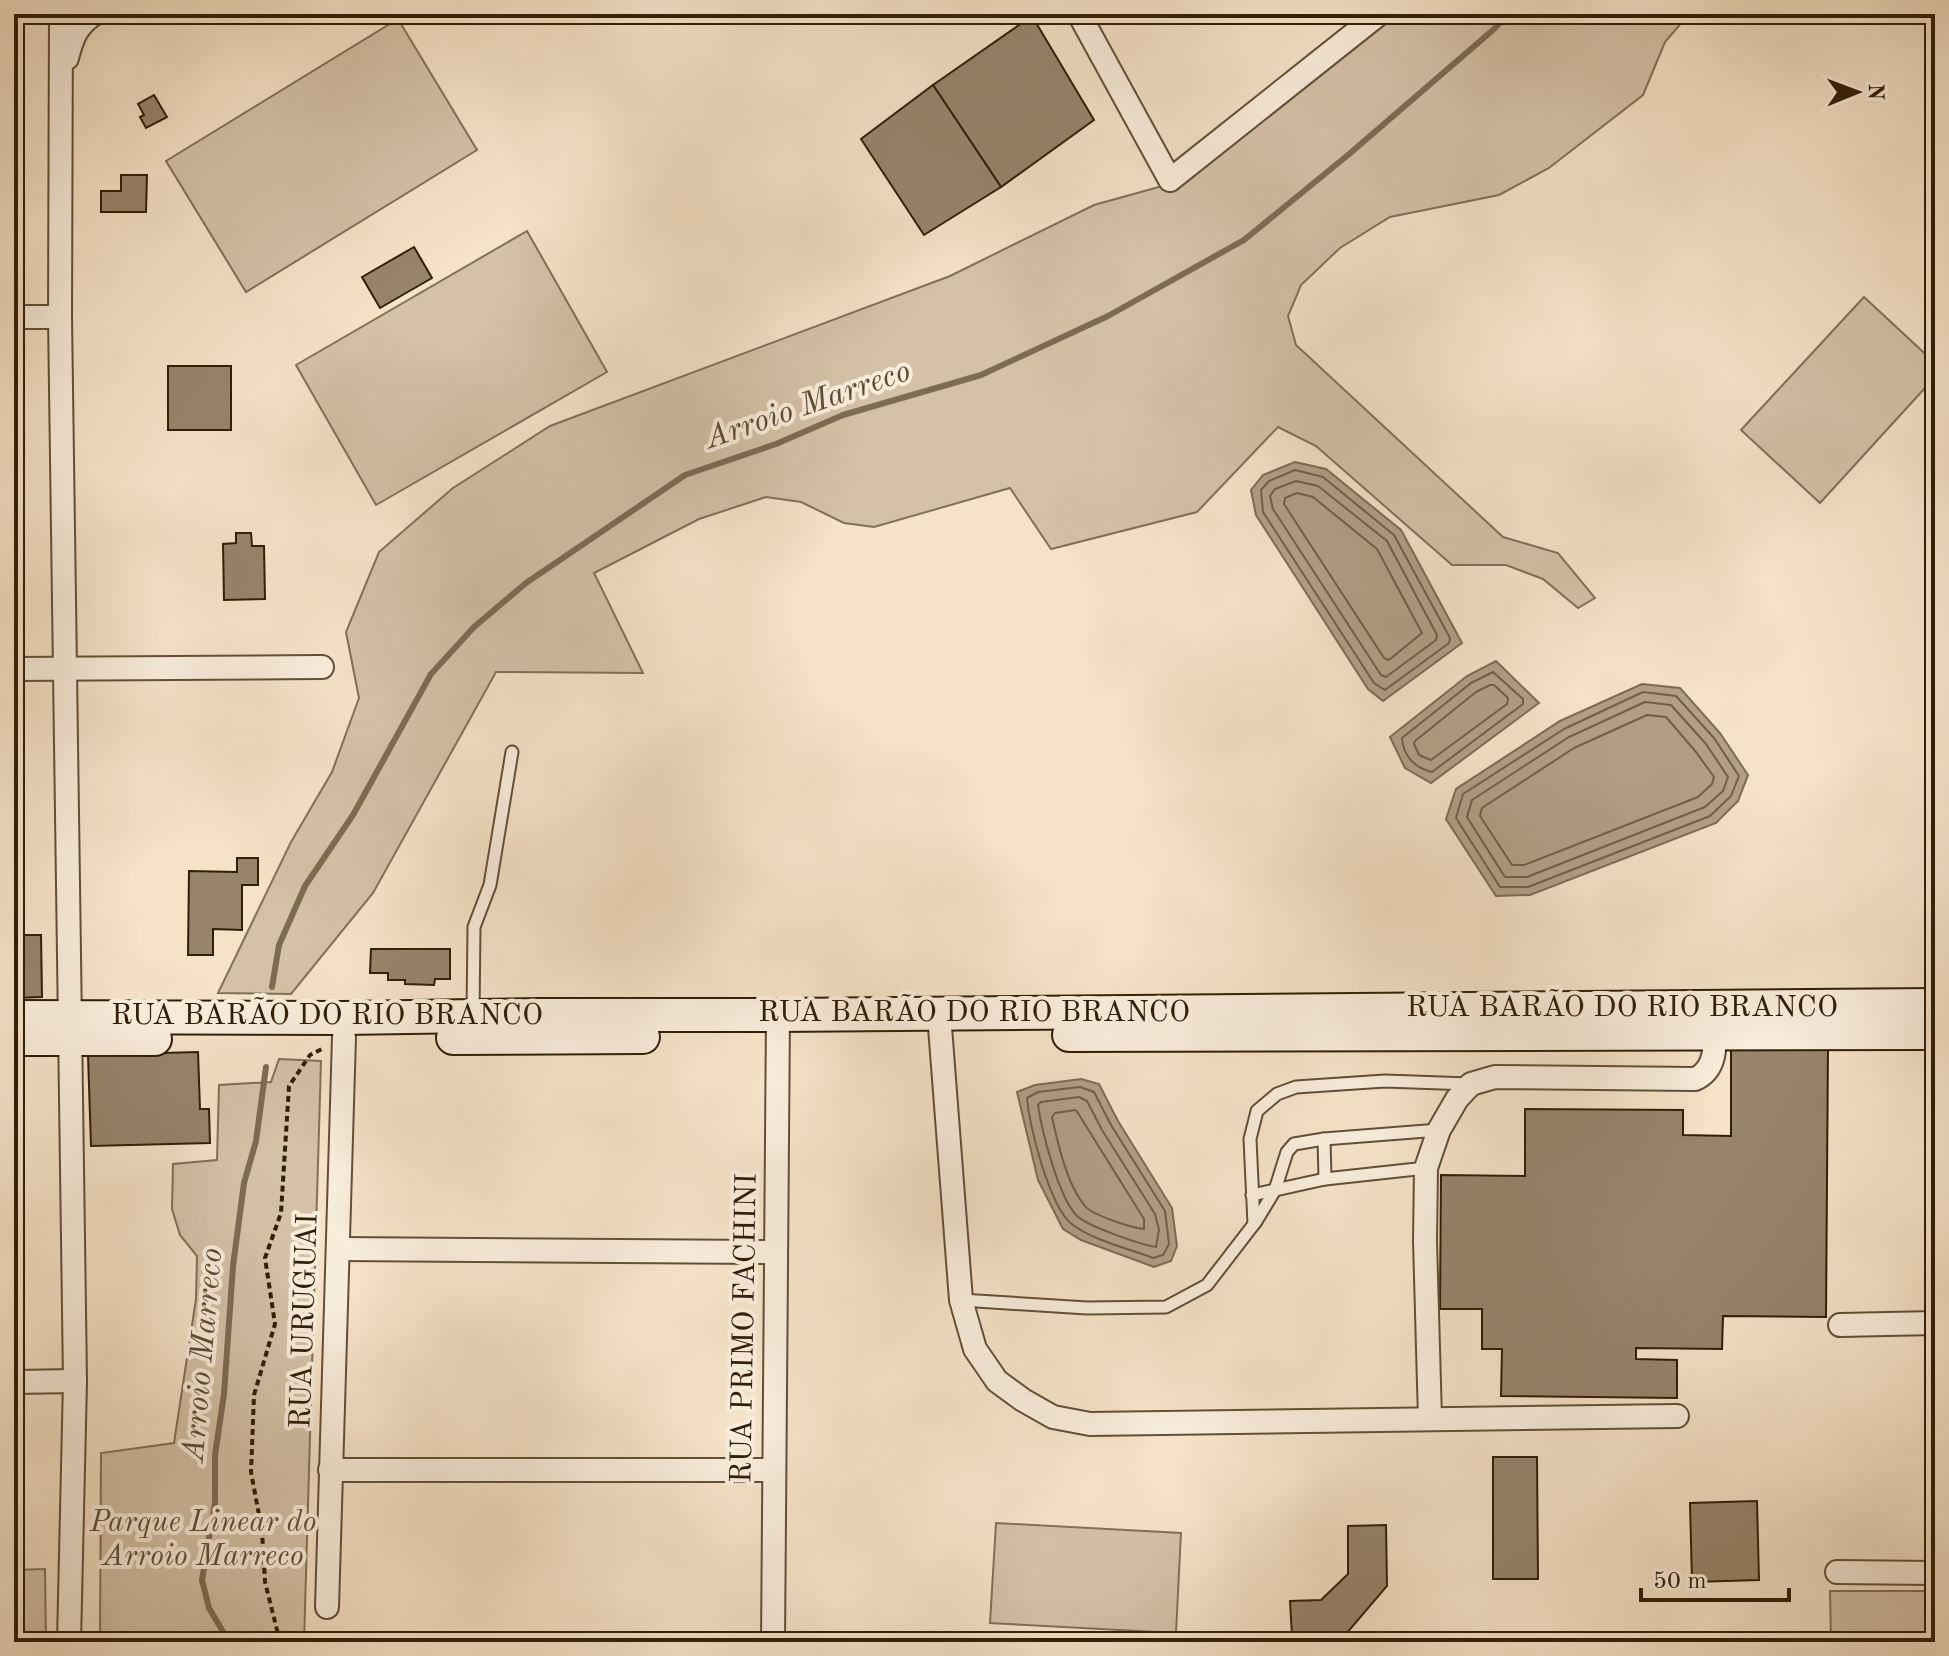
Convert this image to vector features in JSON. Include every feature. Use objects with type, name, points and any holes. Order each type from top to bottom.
[{"type":"main road","name":"RUA BARÃO DO RIO BRANCO","points":[[14,1017],[72,1028],[1456,1022],[1714,1020],[1935,1005]]},
{"type":"main road","name":"RUA BARÃO DO RIO BRANCO","points":[[1714,1020],[1935,1033]]},
{"type":"main road","name":"RUA BARÃO DO RIO BRANCO","points":[[203,1028],[344,1037],[473,1027]]},
{"type":"main road","name":"RUA BARÃO DO RIO BRANCO","points":[[14,1039],[72,1028]]},
{"type":"street","points":[[61,14],[60,317],[75,1381],[69,1642]]},
{"type":"street","points":[[62,82],[72,40],[81,23],[94,14]]},
{"type":"street","points":[[1079,14],[1170,180],[1379,14]]},
{"type":"street","points":[[14,317],[60,317]]},
{"type":"street","points":[[14,669],[322,667]]},
{"type":"street","points":[[1430,1419],[1426,1168],[1439,1130],[1457,1099],[1471,1084],[1495,1077],[1695,1079],[1709,1069],[1714,1020]]},
{"type":"street","points":[[940,1024],[961,1300],[975,1349],[997,1381],[1053,1417],[1090,1424],[1677,1416]]},
{"type":"street","name":"RUA PRIMO FACHINI","points":[[773,1642],[778,1026]]},
{"type":"street","name":"RUA URUGUAI","points":[[327,1607],[344,1037]]},
{"type":"street","points":[[338,1249],[776,1252]]},
{"type":"street","points":[[1840,1325],[1935,1323]]},
{"type":"street","points":[[14,1382],[75,1381]]},
{"type":"street","points":[[330,1470],[774,1470]]},
{"type":"street","points":[[1837,1572],[1935,1573]]},
{"type":"lane","points":[[473,1027],[474,927],[490,885],[512,752]]},
{"type":"lane","points":[[1254,1224],[1250,1139],[1257,1111],[1277,1094],[1296,1087],[1385,1081],[1471,1084]]},
{"type":"lane","points":[[961,1300],[1087,1308],[1166,1307],[1207,1285],[1254,1224],[1275,1190],[1287,1152],[1294,1144],[1439,1130]]},
{"type":"lane","points":[[1324,1139],[1325,1179]]},
{"type":"lane","points":[[1252,1195],[1325,1179],[1426,1168]]},
{"type":"path","points":[[280,1642],[265,1582],[262,1531],[251,1472],[254,1395],[275,1324],[265,1258],[281,1213],[289,1086],[310,1055],[344,1037]]},
{"type":"green space","points":[[1392,14],[1689,14],[1665,42],[1643,95],[1549,168],[1499,195],[1390,217],[1340,248],[1301,285],[1288,316],[1296,345],[1503,537],[1558,553],[1595,598],[1578,608],[1543,579],[1506,565],[1452,565],[1316,446],[1278,427],[1197,512],[1051,549],[1010,488],[874,527],[844,523],[801,502],[766,497],[699,519],[594,573],[643,673],[496,672],[373,893],[291,994],[218,993],[291,842],[332,772],[359,698],[346,632],[379,552],[453,488],[550,426],[950,276],[1094,205],[1184,180]]},
{"type":"green space","points":[[398,19],[477,150],[246,292],[166,161]]},
{"type":"green space","points":[[527,231],[607,372],[376,505],[296,365]]},
{"type":"green space","points":[[1864,297],[1935,363],[1935,377],[1820,503],[1741,430]]},
{"type":"green space","name":"Parque Linear do Arroio Marreco","points":[[279,1059],[321,1061],[304,1642],[100,1642],[101,1453],[174,1443],[196,1299],[197,1256],[180,1235],[172,1209],[173,1164],[217,1160],[219,1085],[271,1082]]},
{"type":"green space","points":[[996,1523],[1181,1533],[1176,1633],[990,1623]]},
{"type":"green space","points":[[45,1569],[46,1642],[14,1642],[14,1570]]},
{"type":"green space","points":[[1830,1591],[1935,1591],[1935,1642],[1831,1642]]},
{"type":"water","points":[[1295,462],[1326,469],[1401,530],[1462,643],[1383,701],[1368,689],[1256,515],[1251,490],[1263,475]]},
{"type":"water","points":[[1496,661],[1539,703],[1431,783],[1405,768],[1390,737],[1467,676]]},
{"type":"water","points":[[1642,684],[1680,688],[1720,733],[1748,775],[1738,801],[1716,823],[1530,895],[1496,896],[1446,819],[1456,789],[1560,721]]},
{"type":"water","points":[[1081,1079],[1099,1084],[1172,1208],[1177,1246],[1171,1261],[1154,1267],[1081,1240],[1063,1229],[1038,1180],[1017,1092],[1035,1085]]},
{"type":"building","points":[[1032,16],[1094,120],[1001,187],[933,85]]},
{"type":"building","points":[[933,85],[1001,187],[924,235],[861,139]]},
{"type":"building","points":[[154,95],[167,117],[146,128],[138,104]]},
{"type":"building","points":[[121,175],[147,175],[146,212],[101,212],[101,191],[121,191]]},
{"type":"building","points":[[414,247],[432,278],[380,308],[362,277]]},
{"type":"building","points":[[168,366],[231,366],[231,430],[168,430]]},
{"type":"building","points":[[236,533],[251,533],[252,546],[264,546],[265,599],[224,600],[223,544],[236,543]]},
{"type":"building","points":[[237,858],[258,858],[258,885],[242,885],[242,930],[213,929],[213,955],[188,955],[189,871],[237,872]]},
{"type":"building","points":[[14,935],[41,935],[42,997],[14,998]]},
{"type":"building","points":[[371,949],[450,949],[450,979],[435,979],[434,985],[388,980],[388,973],[370,973]]},
{"type":"building","points":[[1731,1045],[1828,1045],[1826,1317],[1723,1316],[1722,1349],[1636,1348],[1636,1359],[1677,1360],[1677,1398],[1501,1396],[1502,1349],[1482,1349],[1482,1309],[1440,1309],[1441,1175],[1525,1176],[1525,1109],[1683,1110],[1683,1135],[1731,1136]]},
{"type":"building","points":[[198,1052],[200,1109],[209,1109],[210,1143],[91,1146],[88,1055]]},
{"type":"building","points":[[1493,1457],[1537,1457],[1538,1579],[1493,1579]]},
{"type":"building","points":[[1757,1501],[1759,1580],[1692,1582],[1690,1503]]},
{"type":"building","points":[[1386,1525],[1387,1586],[1346,1634],[1292,1636],[1290,1601],[1321,1600],[1348,1574],[1348,1526]]},
{"type":"waterway","name":"Arroio Marreco","points":[[272,987],[279,945],[305,886],[353,815],[431,674],[474,627],[526,583],[685,475],[776,444],[843,415],[981,375],[1108,316],[1244,240],[1348,155],[1508,14]]},
{"type":"waterway","name":"Arroio Marreco","points":[[229,1642],[209,1608],[202,1580],[215,1503],[215,1455],[224,1394],[233,1266],[244,1183],[256,1141],[266,1067]]}]
